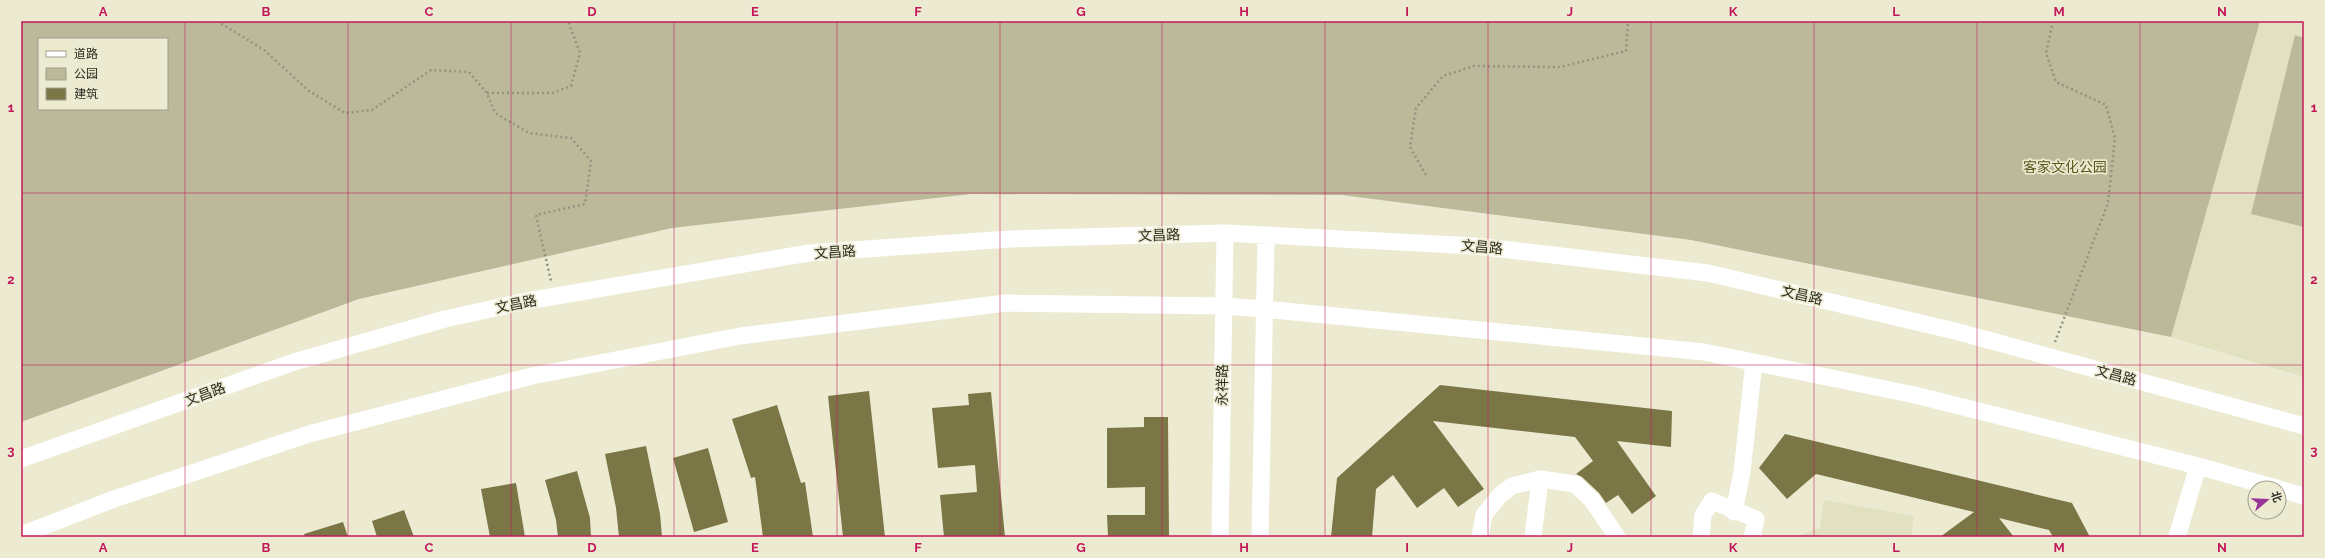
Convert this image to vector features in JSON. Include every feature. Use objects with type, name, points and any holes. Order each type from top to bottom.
[{"type":"street","name":"文昌路","points":[[21,459],[294,362],[445,319],[554,297],[810,254],[1010,240],[1225,233],[1474,246],[1708,273],[1955,331],[2304,426]]},
{"type":"street","name":"永祥路","points":[[1220,537],[1225,233]]},
{"type":"street","points":[[1260,537],[1266,235]]},
{"type":"street","points":[[21,535],[114,499],[309,434],[532,376],[740,336],[1006,304],[1224,306],[1704,352],[1915,395],[2198,466],[2248,480]]},
{"type":"street","points":[[1734,512],[1742,472],[1754,362]]},
{"type":"street","points":[[2177,537],[2198,466]]},
{"type":"street","points":[[1480,537],[1484,516],[1500,495],[1512,486],[1540,479],[1575,484],[1592,500],[1617,537]]},
{"type":"street","points":[[1532,537],[1540,479]]},
{"type":"street","points":[[2287,491],[2304,496]]},
{"type":"street","points":[[1701,537],[1703,515],[1712,501],[1734,512],[1756,519],[1752,537]]},
{"type":"path","points":[[217,21],[264,50],[309,91],[345,113],[372,110],[431,70],[469,72],[487,92],[496,113],[529,133],[571,138],[591,161],[585,204],[536,215],[554,297]]},
{"type":"path","points":[[487,92],[552,93],[572,86],[580,53],[568,21]]},
{"type":"path","points":[[1426,175],[1410,147],[1416,108],[1443,76],[1474,66],[1560,68],[1626,51],[1628,21]]},
{"type":"path","points":[[2050,357],[2108,203],[2115,138],[2106,105],[2056,82],[2046,53],[2053,21]]},
{"type":"shaded area","points":[[2260,21],[2304,21],[2304,377],[2171,337]]},
{"type":"shaded area","points":[[1824,500],[1914,516],[1911,537],[1794,537],[1820,528]]},
{"type":"green space","name":"客家文化公园","points":[[21,21],[2260,21],[2171,337],[1691,240],[1342,195],[971,194],[672,228],[359,299],[21,422]]},
{"type":"green space","points":[[2295,35],[2304,38],[2304,227],[2251,214]]},
{"type":"building","points":[[1440,385],[1672,411],[1671,447],[1617,441],[1656,496],[1632,514],[1618,495],[1606,503],[1599,493],[1582,477],[1576,474],[1593,461],[1575,437],[1433,421],[1484,489],[1458,507],[1444,488],[1417,508],[1393,475],[1376,489],[1372,537],[1331,537],[1337,478]]},
{"type":"building","points":[[869,391],[885,537],[843,537],[828,396]]},
{"type":"building","points":[[991,392],[1005,537],[944,537],[940,495],[977,492],[975,465],[938,468],[932,408],[969,405],[968,394]]},
{"type":"building","points":[[777,405],[801,483],[805,482],[813,537],[763,537],[755,477],[751,478],[732,419]]},
{"type":"building","points":[[1144,417],[1168,417],[1169,537],[1108,537],[1107,515],[1145,515],[1145,487],[1107,488],[1107,428],[1144,427]]},
{"type":"building","points":[[1785,434],[2072,503],[2090,537],[2053,537],[2049,530],[1999,518],[2014,537],[1940,537],[1974,512],[1816,474],[1787,499],[1759,468]]},
{"type":"building","points":[[646,446],[660,514],[662,537],[619,537],[616,508],[605,454]]},
{"type":"building","points":[[708,448],[728,522],[694,532],[673,458]]},
{"type":"building","points":[[577,471],[590,518],[591,537],[558,537],[556,520],[545,480]]},
{"type":"building","points":[[516,483],[525,537],[490,537],[481,489]]},
{"type":"building","points":[[404,510],[414,537],[377,537],[372,521]]},
{"type":"building","points":[[343,522],[348,537],[305,537],[304,534]]}]
